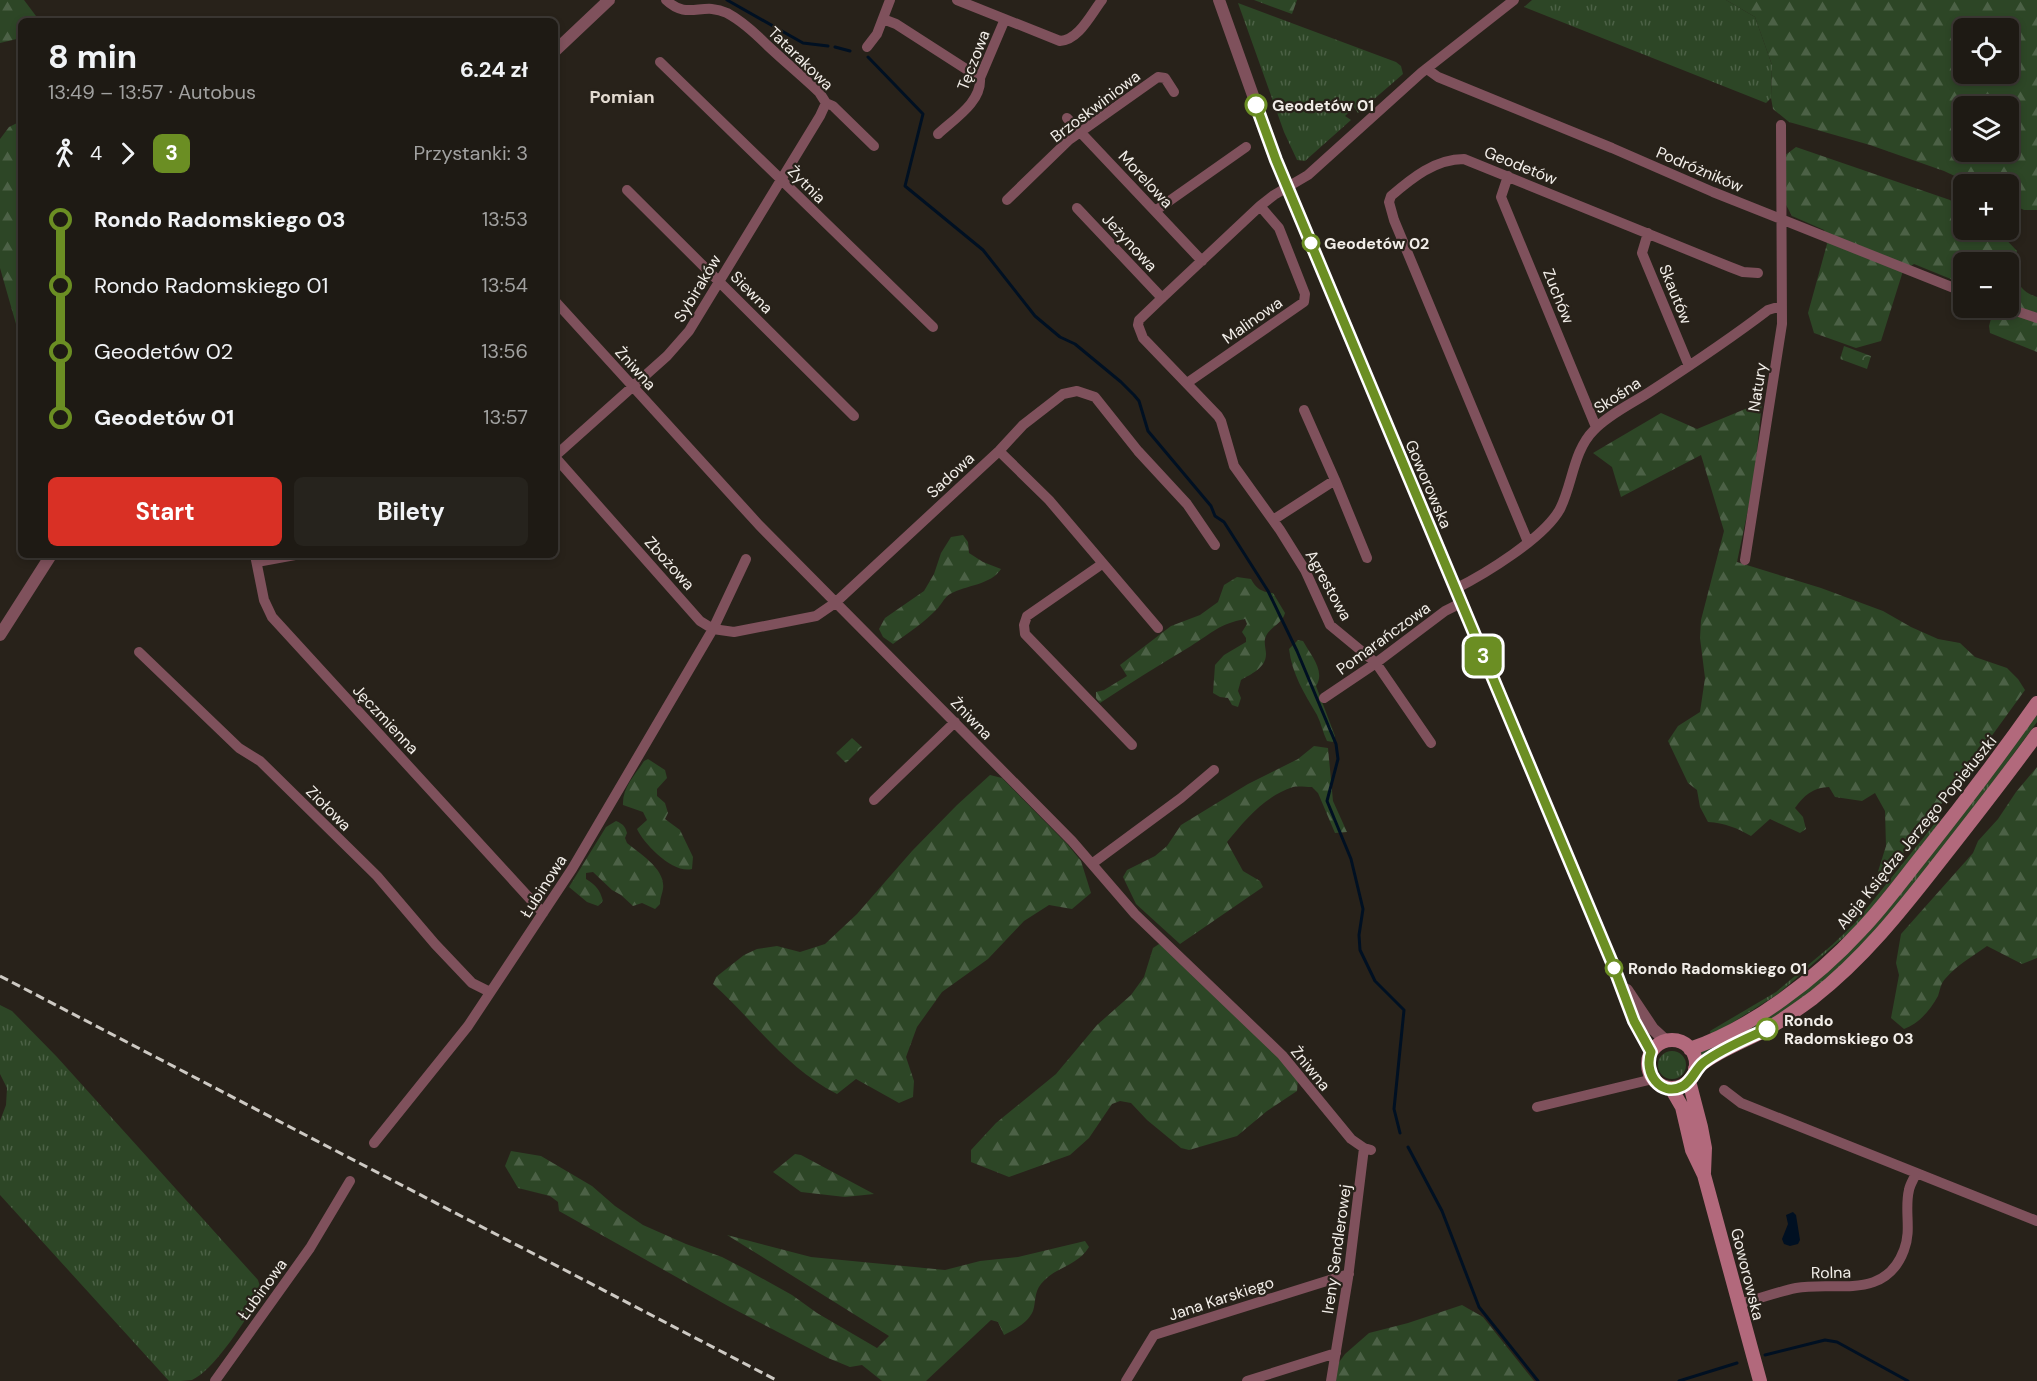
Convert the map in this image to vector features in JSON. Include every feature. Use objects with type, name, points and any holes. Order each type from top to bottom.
[{"type":"main road","name":"Aleja Księdza Jerzego Popiełuszki","points":[[1690,1049],[1742,1025],[1773,1006],[1843,949],[1863,929],[1946,825],[2037,703]]},
{"type":"main road","name":"Aleja Księdza Jerzego Popiełuszki","points":[[1692,1075],[1714,1055],[1767,1029],[1790,1014],[1856,961],[1910,900],[2037,734]]},
{"type":"main road","points":[[1679,1042],[1690,1049],[1694,1055],[1692,1075],[1683,1085],[1671,1088],[1658,1084],[1653,1079],[1648,1066],[1651,1052],[1660,1043],[1679,1042]]},
{"type":"main road","name":"Goworowska","points":[[1692,1075],[1705,1148],[1704,1175]]},
{"type":"main road","name":"Goworowska","points":[[1671,1088],[1682,1107],[1692,1150],[1704,1175],[1760,1381]]},
{"type":"street","points":[[558,48],[609,0]]},
{"type":"street","name":"Tatarakowa","points":[[666,0],[675,8],[682,10],[708,8],[726,12],[736,18],[819,92],[826,103],[833,106],[874,146]]},
{"type":"street","points":[[867,47],[877,34],[890,0]]},
{"type":"street","name":"Tęczowa","points":[[957,0],[1053,39],[1065,41],[1076,34],[1102,0]]},
{"type":"street","name":"Goworowska","points":[[1219,0],[1287,187],[1618,977],[1634,1021],[1651,1052]]},
{"type":"street","points":[[1162,298],[1260,206],[1308,175],[1427,69],[1514,0]]},
{"type":"street","points":[[883,19],[896,24],[970,74],[980,78]]},
{"type":"street","name":"Tęczowa","points":[[938,134],[974,100],[980,90],[980,78],[1005,19]]},
{"type":"street","name":"Żytnia","points":[[660,62],[933,327]]},
{"type":"street","name":"Podróżników","points":[[1427,69],[1438,77],[1780,219],[1953,288]]},
{"type":"street","name":"Brzoskwiniowa","points":[[1007,200],[1070,140],[1158,77],[1165,78],[1174,92]]},
{"type":"street","name":"Sybiraków","points":[[558,453],[679,345],[782,179],[826,103]]},
{"type":"street","name":"Morelowa","points":[[1067,117],[1202,261]]},
{"type":"street","name":"Natury","points":[[1745,560],[1782,324],[1780,124]]},
{"type":"street","points":[[1155,211],[1246,147]]},
{"type":"street","name":"Geodetów","points":[[1528,542],[1394,220],[1389,202],[1391,196],[1434,165],[1464,159],[1743,272],[1758,273]]},
{"type":"street","name":"Zuchów","points":[[1508,176],[1501,197],[1596,427]]},
{"type":"street","name":"Siewna","points":[[627,190],[854,416]]},
{"type":"street","name":"Malinowa","points":[[1187,383],[1304,302],[1305,299],[1279,228],[1260,206]]},
{"type":"street","name":"Jeżynowa","points":[[1077,208],[1162,298]]},
{"type":"street","name":"Skautów","points":[[1648,233],[1642,253],[1689,366]]},
{"type":"street","name":"Agrestowa","points":[[1162,298],[1139,320],[1138,329],[1143,338],[1220,419],[1234,466],[1305,570],[1330,625],[1376,663],[1431,743]]},
{"type":"street","name":"Żniwna","points":[[558,304],[759,525],[1093,862],[1135,914],[1282,1055],[1351,1138],[1368,1149]]},
{"type":"street","name":"Skośna","points":[[1455,589],[1472,581],[1545,528],[1557,513],[1581,448],[1596,427],[1689,366],[1768,310],[1781,306]]},
{"type":"street","points":[[2019,312],[2037,318]]},
{"type":"street","name":"Sadowa","points":[[713,629],[734,632],[816,616],[835,603],[999,451],[1023,425],[1063,394],[1077,391],[1095,397],[1138,451],[1187,504],[1215,545]]},
{"type":"street","points":[[1304,410],[1367,558]]},
{"type":"street","points":[[999,451],[1049,500],[1158,628]]},
{"type":"street","name":"Zbożowa","points":[[558,459],[700,621],[713,629]]},
{"type":"street","points":[[1273,520],[1335,480]]},
{"type":"street","points":[[0,635],[49,558]]},
{"type":"street","name":"Jęczmienna","points":[[256,558],[264,600],[272,616],[543,913]]},
{"type":"street","points":[[713,629],[746,559]]},
{"type":"street","points":[[1102,564],[1027,616],[1024,625],[1025,634],[1132,745]]},
{"type":"street","name":"Pomarańczowa","points":[[1324,698],[1376,663],[1445,611],[1461,603]]},
{"type":"street","name":"Łubinowa","points":[[374,1143],[468,1026],[543,913],[606,813],[713,629]]},
{"type":"street","name":"Ziołowa","points":[[139,652],[239,748],[260,761],[377,876],[472,983],[489,992]]},
{"type":"street","points":[[874,800],[955,722]]},
{"type":"street","points":[[1093,862],[1172,805],[1214,771]]},
{"type":"street","name":"Goworowska","points":[[1618,977],[1653,1029],[1666,1041]]},
{"type":"street","points":[[1537,1107],[1653,1079]]},
{"type":"street","points":[[1724,1090],[1741,1103],[2037,1221]]},
{"type":"street","name":"Ireny Sendlerowej","points":[[1331,1381],[1368,1149]]},
{"type":"street","name":"Rolna","points":[[1738,1304],[1799,1288],[1862,1286],[1884,1276],[1896,1265],[1905,1247],[1908,1233],[1909,1190],[1916,1173]]},
{"type":"street","name":"Łubinowa","points":[[215,1381],[310,1248],[350,1181]]},
{"type":"street","name":"Jana Karskiego","points":[[1126,1381],[1154,1335],[1349,1274]]},
{"type":"street","points":[[1247,1381],[1336,1353]]},
{"type":"green space","points":[[0,0],[24,0],[38,18],[18,18],[18,39],[0,43]]},
{"type":"green space","points":[[1254,0],[1297,0],[1292,14]]},
{"type":"green space","points":[[1532,0],[1726,0],[1755,17],[1772,65],[1771,98],[1766,103],[1524,7]]},
{"type":"green space","points":[[1726,0],[2037,0],[2037,210],[2019,208],[2019,174],[1953,175],[1870,145],[1789,122],[1773,109],[1772,65],[1755,17]]},
{"type":"green space","points":[[1238,3],[1396,62],[1401,66],[1403,74],[1358,113],[1354,107],[1345,116],[1351,120],[1305,161],[1297,160],[1284,132]]},
{"type":"green space","points":[[18,122],[18,324],[16,324],[0,268],[0,139],[9,127]]},
{"type":"green space","points":[[1796,147],[1950,200],[1953,202],[1953,240],[2006,240],[2017,252],[1953,252],[1953,280],[1914,264],[1903,271],[1881,341],[1856,348],[1814,333],[1808,313],[1827,244],[1824,230],[1792,216],[1785,203],[1784,156]]},
{"type":"green space","points":[[2019,282],[2023,290],[2037,297],[2037,352],[1990,333],[1991,318],[2019,318]]},
{"type":"green space","points":[[1844,346],[1871,356],[1867,369],[1840,359]]},
{"type":"green space","points":[[1762,402],[1754,481],[1737,562],[1821,588],[1883,611],[1938,639],[1960,643],[1975,657],[2007,668],[2025,690],[1959,781],[1880,883],[1875,881],[1886,846],[1885,811],[1875,793],[1862,801],[1835,797],[1829,787],[1814,790],[1805,796],[1795,808],[1803,817],[1806,829],[1800,833],[1770,819],[1751,836],[1731,826],[1708,822],[1700,807],[1697,790],[1688,783],[1668,741],[1678,726],[1700,712],[1705,678],[1700,638],[1701,620],[1724,531],[1701,455],[1621,497],[1612,467],[1593,453],[1661,413],[1697,429]]},
{"type":"green space","points":[[963,535],[968,542],[969,553],[1001,569],[985,582],[950,594],[928,618],[893,644],[883,637],[879,629],[885,618],[924,591],[951,537]]},
{"type":"green space","points":[[1237,577],[1251,579],[1260,589],[1273,593],[1285,613],[1267,635],[1264,663],[1241,680],[1238,691],[1241,698],[1238,707],[1232,705],[1228,698],[1213,693],[1215,665],[1224,655],[1246,642],[1242,632],[1247,624],[1245,619],[1216,630],[1100,703],[1096,698],[1096,692],[1104,690],[1127,676],[1120,665],[1171,626],[1200,615],[1218,602],[1224,585]]},
{"type":"green space","points":[[1298,640],[1303,641],[1318,669],[1319,680],[1316,686],[1335,736],[1333,742],[1327,741],[1293,667],[1289,649]]},
{"type":"green space","points":[[2037,709],[2037,722],[1948,843],[1857,953],[1816,989],[1770,1021],[1702,1057],[1699,1052],[1811,983]]},
{"type":"green space","points":[[852,738],[862,747],[846,763],[836,753]]},
{"type":"green space","points":[[1314,746],[1328,748],[1333,801],[1347,832],[1335,833],[1318,793],[1312,787],[1293,787],[1273,796],[1248,817],[1227,842],[1243,871],[1260,881],[1263,887],[1180,944],[1136,904],[1123,877],[1127,870],[1155,856],[1167,846],[1181,825],[1248,784],[1298,759]]},
{"type":"green space","points":[[648,759],[665,770],[667,778],[657,789],[657,796],[665,803],[668,813],[665,819],[680,830],[693,857],[692,869],[676,867],[652,850],[637,829],[647,820],[643,812],[623,805],[630,782],[644,761]]},
{"type":"green space","points":[[2037,767],[2037,958],[2022,964],[1987,946],[1965,961],[1942,982],[1938,996],[1928,1011],[1920,1020],[1904,1029],[1891,1018],[1899,975],[1896,963],[1901,934],[1973,853],[1978,841],[1998,819],[2016,792]]},
{"type":"green space","points":[[990,775],[1002,778],[1068,845],[1081,861],[1091,893],[1072,909],[1049,905],[1024,921],[988,959],[942,992],[917,1027],[906,1057],[914,1081],[913,1097],[899,1103],[856,1079],[837,1094],[802,1071],[771,1043],[713,984],[716,977],[744,955],[757,949],[777,946],[800,952],[825,944],[857,914],[912,851]]},
{"type":"green space","points":[[1940,817],[1942,820],[1858,925],[1778,994],[1711,1036],[1710,1031],[1776,992],[1832,945],[1855,923]]},
{"type":"green space","points":[[616,821],[622,824],[627,833],[625,838],[627,843],[651,863],[660,875],[663,889],[660,904],[655,909],[642,903],[633,906],[593,872],[586,873],[586,879],[595,886],[600,894],[603,901],[598,906],[587,902],[569,887],[606,827]]},
{"type":"green space","points":[[1162,942],[1279,1057],[1298,1079],[1297,1091],[1267,1111],[1237,1136],[1189,1150],[1181,1148],[1147,1120],[1131,1103],[1120,1101],[1112,1104],[1089,1138],[1070,1155],[1009,1177],[971,1162],[971,1150],[996,1123],[1056,1074],[1097,1025],[1131,995],[1144,977],[1153,948]]},
{"type":"green space","points":[[0,1005],[12,1011],[57,1057],[258,1280],[262,1293],[240,1328],[211,1365],[192,1380],[169,1381],[0,1195],[0,1121],[6,1105],[7,1088],[0,1074]]},
{"type":"green space","points":[[1672,1051],[1682,1055],[1686,1065],[1682,1075],[1672,1079],[1662,1075],[1658,1065],[1662,1055]]},
{"type":"green space","points":[[511,1151],[541,1156],[592,1186],[615,1206],[643,1225],[722,1257],[747,1270],[877,1348],[889,1336],[727,1235],[811,1257],[945,1270],[980,1261],[1018,1257],[1085,1241],[1089,1247],[1079,1258],[1046,1278],[1037,1290],[1034,1308],[1024,1323],[1004,1335],[998,1322],[991,1320],[926,1381],[882,1381],[862,1365],[850,1367],[828,1358],[728,1306],[559,1211],[558,1202],[550,1196],[518,1188],[505,1166]]},
{"type":"green space","points":[[795,1154],[801,1155],[874,1194],[845,1197],[801,1192],[773,1172]]},
{"type":"green space","points":[[1462,1305],[1483,1317],[1534,1381],[1329,1381],[1329,1376],[1345,1354],[1369,1333]]},
{"type":"water","points":[[1793,1212],[1796,1215],[1800,1240],[1798,1244],[1790,1246],[1784,1244],[1782,1239],[1788,1224],[1786,1215]]},
{"type":"waterway","points":[[727,0],[803,43],[828,46]]},
{"type":"waterway","points":[[835,47],[850,51]]},
{"type":"waterway","points":[[868,57],[923,114],[905,186],[983,250],[1035,316],[1060,337],[1075,344],[1134,395],[1139,401],[1148,431],[1211,506],[1215,516],[1224,522],[1268,591],[1297,651],[1336,744],[1338,759],[1327,801],[1351,859],[1363,909],[1359,935],[1360,950],[1375,981],[1404,1010],[1394,1109],[1400,1133]]},
{"type":"waterway","points":[[1408,1147],[1442,1211],[1479,1307],[1538,1381]]},
{"type":"waterway","points":[[1765,1355],[1825,1340],[1837,1342],[1908,1381]]},
{"type":"waterway","points":[[1679,1381],[1737,1363]]},
{"type":"railway","points":[[0,976],[778,1381]]},
{"type":"bus line","name":"3","points":[[1256,105],[1276,160],[1585,903],[1613,965],[1634,1021],[1651,1052],[1648,1059],[1649,1073],[1658,1084],[1677,1088],[1689,1081],[1695,1069],[1714,1055],[1767,1029]]},
{"type":"place","name":"Geodetów 01","points":[[1256,105]]},
{"type":"place","name":"Geodetów 02","points":[[1311,243]]},
{"type":"place","name":"Rondo Radomskiego 01","points":[[1614,968]]},
{"type":"place","name":"Rondo Radomskiego 03","points":[[1767,1029]]},
{"type":"district","name":"Pomian","points":[[622,97]]}]
